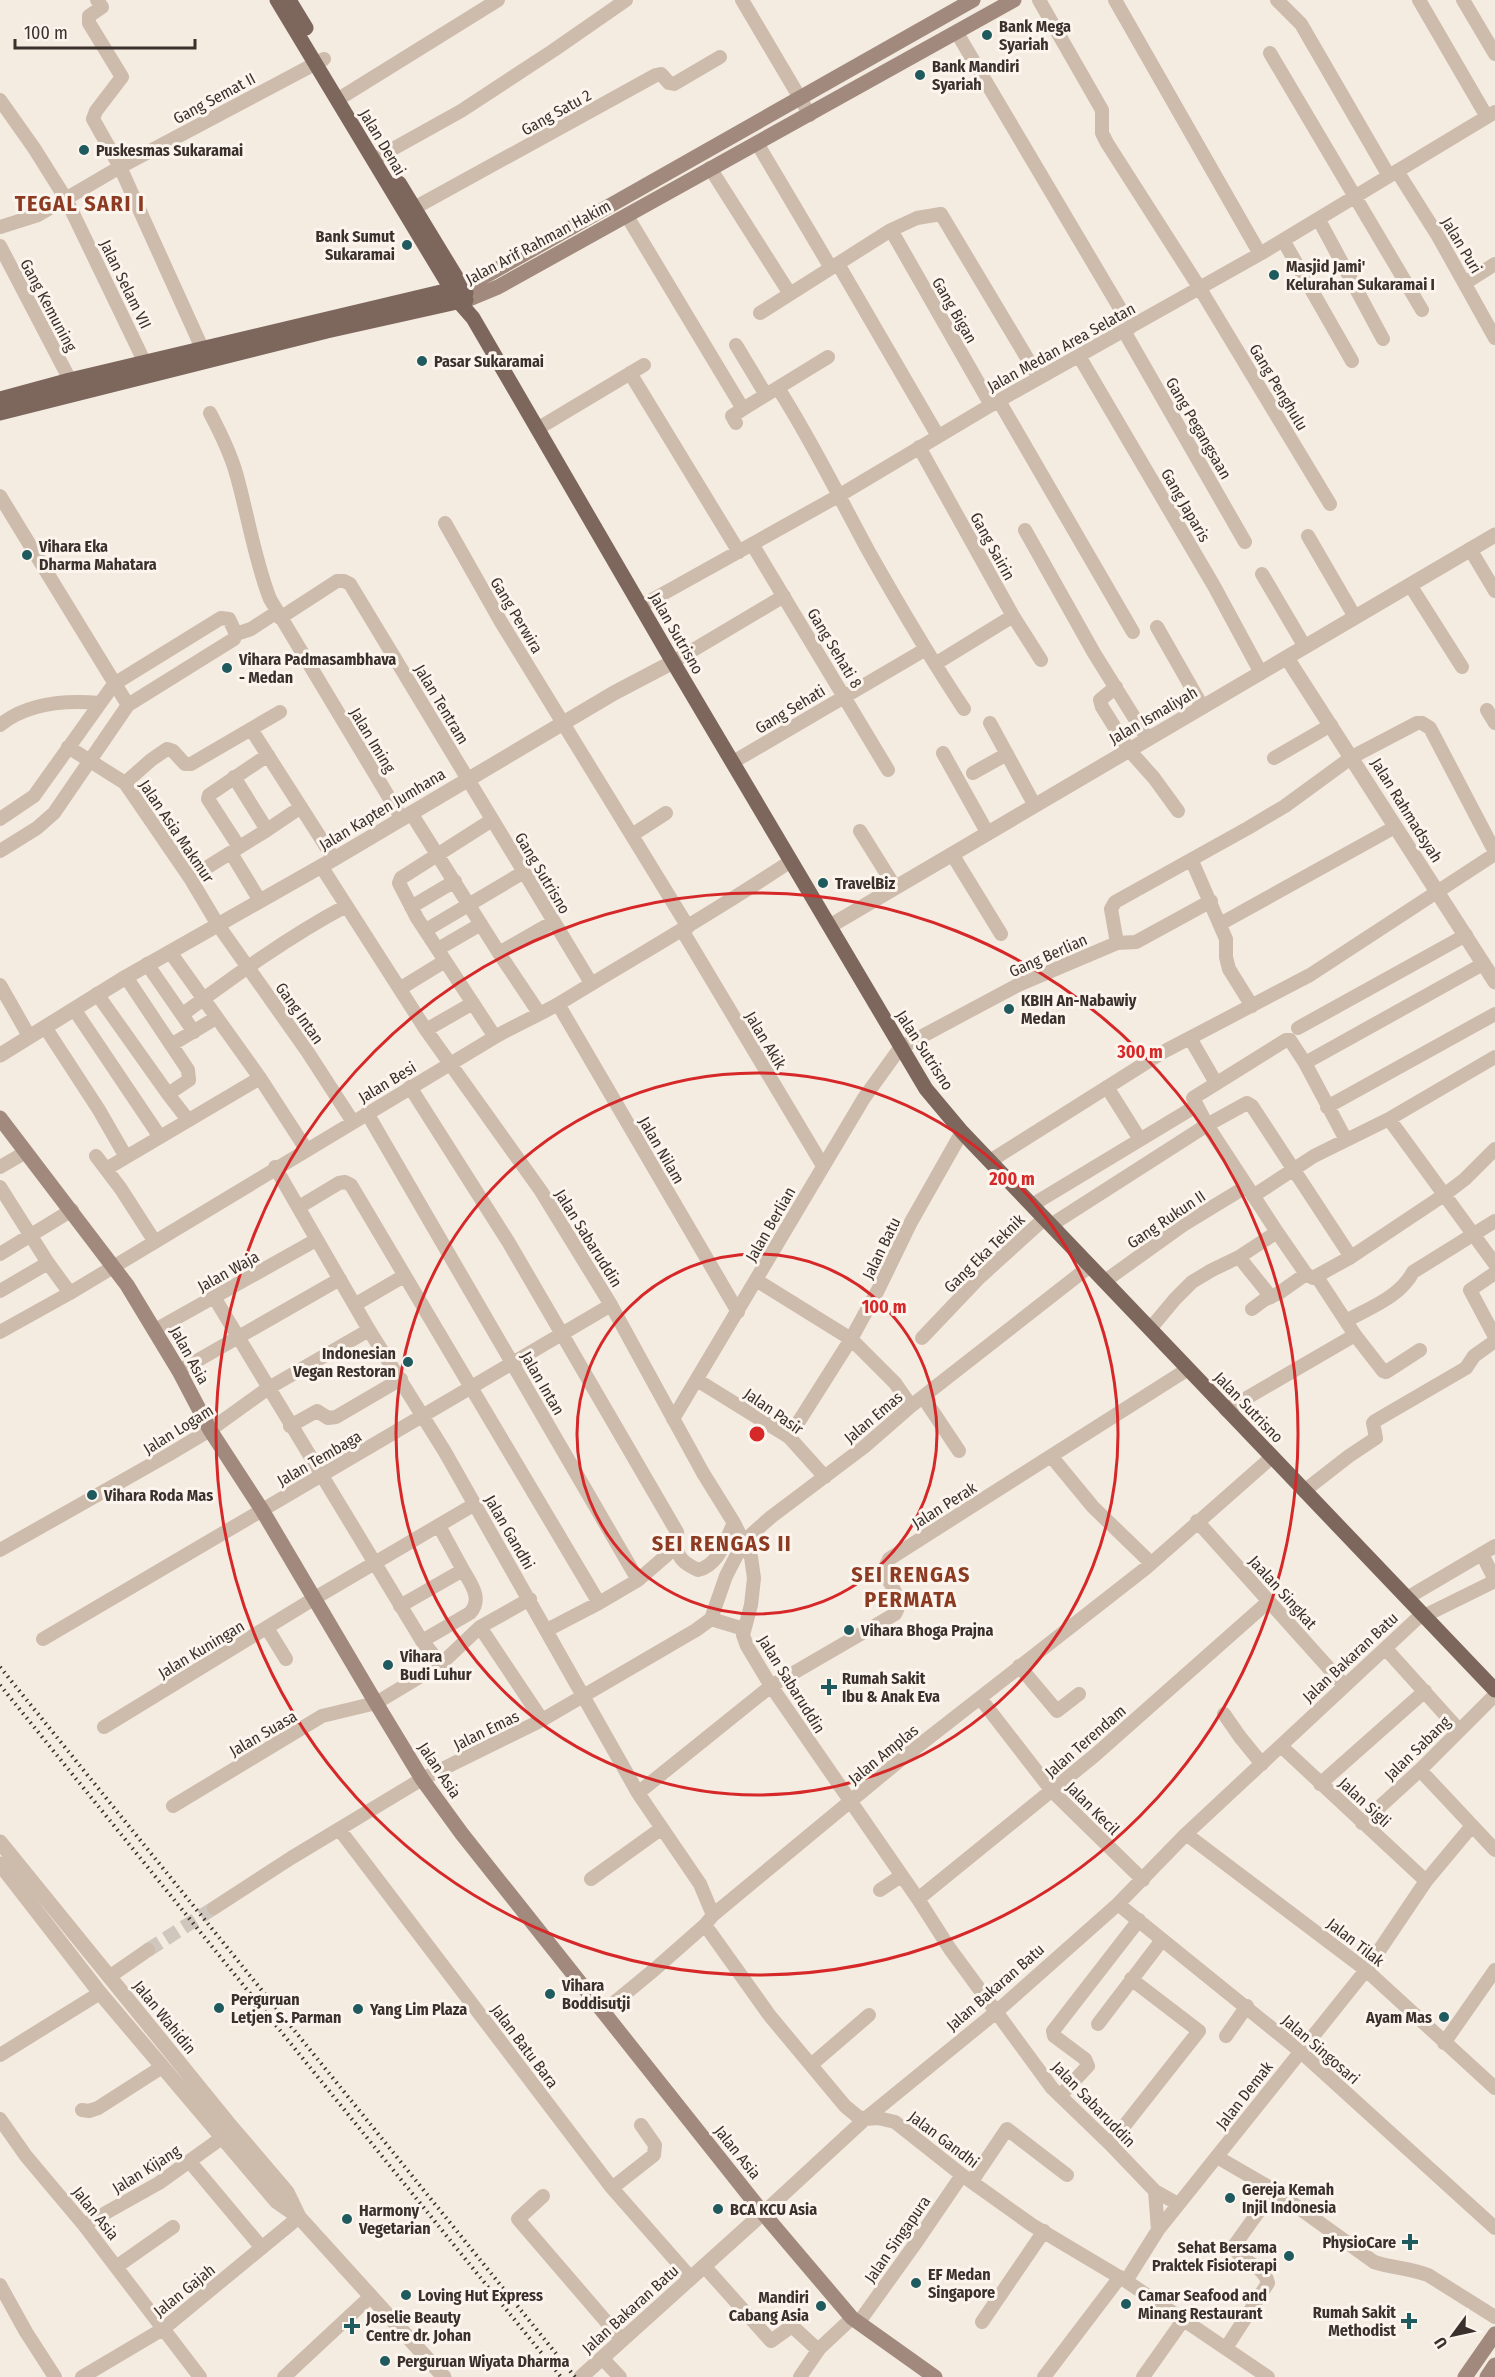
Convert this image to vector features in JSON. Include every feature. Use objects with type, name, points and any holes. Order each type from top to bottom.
[{"type":"main road","name":"Jalan Denai","points":[[277,0],[345,94],[378,158]]},
{"type":"main road","name":"Jalan Denai","points":[[289,0],[320,62],[460,294]]},
{"type":"main road","name":"Jalan Arif Rahman Hakim","points":[[0,413],[327,331],[460,294],[489,274],[800,99],[950,5],[972,0]]},
{"type":"main road","name":"Jalan Arif Rahman Hakim","points":[[0,399],[144,361],[498,287],[1014,0]]},
{"type":"main road","name":"Jalan Sutrisno","points":[[460,294],[673,662],[926,1089],[962,1132],[1495,1690]]},
{"type":"main road","name":"Jalan Asia","points":[[0,1118],[114,1266],[155,1330],[210,1430],[262,1510],[422,1779],[462,1834],[763,2213],[856,2320],[935,2377]]},
{"type":"main road","points":[[1465,2377],[1495,2334]]},
{"type":"main road","points":[[1487,2377],[1495,2365]]},
{"type":"street","points":[[115,0],[99,4],[89,16],[89,23],[122,77],[96,111],[93,119],[120,167],[202,348]]},
{"type":"street","points":[[345,94],[498,0]]},
{"type":"street","points":[[378,158],[461,111],[554,51],[626,0]]},
{"type":"street","points":[[742,0],[810,115]]},
{"type":"street","name":"Gang Penghulu","points":[[1039,0],[1101,110],[1102,133],[1107,143],[1199,287],[1330,504]]},
{"type":"street","points":[[1115,0],[1260,254]]},
{"type":"street","name":"Jalan Puri","points":[[1277,0],[1301,24],[1393,174],[1465,283],[1495,338]]},
{"type":"street","points":[[1419,0],[1491,114]]},
{"type":"street","points":[[1463,0],[1495,54]]},
{"type":"street","name":"Gang Pegangsaan","points":[[957,33],[1128,329],[1245,542]]},
{"type":"street","points":[[1270,53],[1422,310]]},
{"type":"street","name":"Gang Satu 2","points":[[410,211],[656,75],[662,74],[669,83],[674,84],[720,57]]},
{"type":"street","name":"Gang Semat II","points":[[0,227],[38,215],[120,167],[320,62]]},
{"type":"street","name":"Jalan Selam VII","points":[[0,100],[34,148],[66,200],[144,361]]},
{"type":"street","name":"Jalan Medan Area Selatan","points":[[641,606],[840,495],[995,403],[1319,220],[1491,114]]},
{"type":"street","points":[[757,143],[938,436]]},
{"type":"street","points":[[710,168],[790,294]]},
{"type":"street","points":[[760,313],[891,230],[917,218],[941,214],[1039,378]]},
{"type":"street","points":[[627,216],[743,409]]},
{"type":"street","points":[[1319,220],[1383,339]]},
{"type":"street","name":"Gang Bigan","points":[[891,230],[1133,632]]},
{"type":"street","points":[[1283,240],[1352,361]]},
{"type":"street","name":"Gang Kemuning","points":[[0,246],[70,380]]},
{"type":"street","points":[[1465,283],[1495,264]]},
{"type":"street","points":[[736,345],[772,392],[840,495],[868,551],[964,709]]},
{"type":"street","name":"Gang Japaris","points":[[1079,356],[1214,586],[1261,673]]},
{"type":"street","points":[[736,423],[732,416],[828,357]]},
{"type":"street","points":[[537,429],[644,365]]},
{"type":"street","points":[[630,373],[739,552]]},
{"type":"street","name":"Jalan Iming","points":[[210,413],[236,471],[259,572],[278,615],[406,816],[438,855],[539,1013]]},
{"type":"street","name":"Gang Sairin","points":[[919,447],[1013,616],[1041,660]]},
{"type":"street","points":[[0,496],[128,705]]},
{"type":"street","name":"Gang Perwira","points":[[445,523],[495,612],[564,723]]},
{"type":"street","points":[[1025,530],[1094,653],[1147,738]]},
{"type":"street","name":"Jalan Ismaliyah","points":[[830,926],[1495,535]]},
{"type":"street","points":[[1308,536],[1356,617]]},
{"type":"street","name":"Gang Sehati 8","points":[[752,544],[888,770]]},
{"type":"street","points":[[1470,549],[1495,591]]},
{"type":"street","points":[[1262,574],[1305,647]]},
{"type":"street","name":"Jalan Tentram","points":[[278,615],[337,581],[350,584],[468,779]]},
{"type":"street","points":[[1410,585],[1462,667]]},
{"type":"street","name":"Jalan Kapten Jumhana","points":[[0,1054],[126,976],[328,863],[614,693],[673,662],[784,596]]},
{"type":"street","points":[[0,850],[37,828],[54,813],[128,705],[234,639],[236,634],[278,615]]},
{"type":"street","points":[[935,664],[1013,616]]},
{"type":"street","points":[[0,819],[34,796],[114,684],[221,618],[228,619],[236,634]]},
{"type":"street","points":[[1157,627],[1202,706]]},
{"type":"street","name":"Gang Sehati","points":[[733,762],[926,648]]},
{"type":"street","name":"Jalan Rahmadsyah","points":[[1287,658],[1467,935],[1495,982]]},
{"type":"street","points":[[1116,687],[1100,700],[1102,707],[1129,750],[1154,778],[1178,811]]},
{"type":"street","points":[[0,725],[16,712],[25,710],[73,702],[100,703]]},
{"type":"street","points":[[1488,710],[1495,723]]},
{"type":"street","points":[[125,783],[151,759],[166,749],[173,751],[188,765],[280,712]]},
{"type":"street","name":"Jalan Akik","points":[[564,723],[632,835],[823,1166]]},
{"type":"street","points":[[990,723],[1034,804]]},
{"type":"street","points":[[990,1161],[1163,1052],[1310,975],[1495,853],[1427,725],[1417,723],[1352,757],[1285,806],[1112,905],[1111,914],[1117,943]]},
{"type":"street","points":[[1274,758],[1331,725]]},
{"type":"street","points":[[251,729],[301,807],[328,863]]},
{"type":"street","name":"Jalan Asia Makmur","points":[[68,747],[125,783],[190,878],[218,925]]},
{"type":"street","points":[[943,753],[987,832]]},
{"type":"street","points":[[973,772],[1007,754]]},
{"type":"street","points":[[260,902],[208,799],[211,792],[268,755]]},
{"type":"street","points":[[234,777],[267,830]]},
{"type":"street","name":"Gang Sutrisno","points":[[468,779],[591,983]]},
{"type":"street","points":[[190,878],[301,807]]},
{"type":"street","points":[[632,835],[666,813]]},
{"type":"street","points":[[492,820],[399,880],[399,886],[495,1038]]},
{"type":"street","points":[[1220,924],[1395,827]]},
{"type":"street","points":[[860,831],[895,887]]},
{"type":"street","points":[[952,854],[1001,934]]},
{"type":"street","name":"Jalan Besi","points":[[0,1332],[70,1293],[410,1087],[558,1004],[791,861]]},
{"type":"street","points":[[1192,861],[1226,939],[1229,969],[1252,1006]]},
{"type":"street","name":"Jalan Sabaruddin","points":[[328,863],[346,906],[426,1030],[541,1191],[611,1305],[703,1473],[744,1541],[751,1557],[754,1578],[751,1605],[743,1635],[771,1686],[995,2013],[1060,2096],[1155,2191],[1178,2204]]},
{"type":"street","points":[[426,930],[524,873]]},
{"type":"street","points":[[411,907],[455,881]]},
{"type":"street","name":"Gang Berlian","points":[[900,1048],[1018,985],[1117,943],[1136,942],[1211,901]]},
{"type":"street","points":[[183,1014],[295,934],[346,906]]},
{"type":"street","points":[[499,953],[553,922]]},
{"type":"street","points":[[401,988],[480,924]]},
{"type":"street","name":"Gang Intan","points":[[218,925],[332,1088],[353,1122]]},
{"type":"street","points":[[1298,1028],[1467,935]]},
{"type":"street","points":[[170,952],[260,1078],[306,1149]]},
{"type":"street","points":[[147,964],[194,1032]]},
{"type":"street","points":[[1305,1063],[1484,964]]},
{"type":"street","points":[[126,976],[190,1076],[187,1082],[168,1094]]},
{"type":"street","points":[[0,986],[29,1036]]},
{"type":"street","points":[[97,994],[188,1120]]},
{"type":"street","points":[[426,1030],[473,1003]]},
{"type":"street","name":"Jalan Nilam","points":[[558,1004],[738,1312]]},
{"type":"street","points":[[74,1009],[160,1137]]},
{"type":"street","points":[[1327,1107],[1495,1014]]},
{"type":"street","points":[[171,1045],[216,1018]]},
{"type":"street","points":[[45,1027],[99,1110],[126,1157]]},
{"type":"street","points":[[1190,1038],[1216,1083]]},
{"type":"street","points":[[1346,1140],[1305,1063],[1290,1040],[1286,1040],[1193,1098],[1276,1232],[1384,1372],[1420,1350]]},
{"type":"street","name":"Jalan Berlian","points":[[674,1419],[864,1098],[900,1048]]},
{"type":"street","name":"Gang Rukun II","points":[[1105,1281],[1183,1225],[1389,1119],[1495,1058]]},
{"type":"street","points":[[106,1169],[260,1078]]},
{"type":"street","points":[[410,1087],[563,1333],[677,1532],[677,1551],[685,1564],[698,1570],[714,1562],[734,1523]]},
{"type":"street","points":[[1107,1087],[1139,1138]]},
{"type":"street","name":"Gang Eka Teknik","points":[[922,1338],[980,1277],[1048,1222],[1247,1103],[1250,1104],[1294,1169]]},
{"type":"street","points":[[1032,1205],[1139,1138],[1196,1106]]},
{"type":"street","name":"Jalan Intan","points":[[367,1113],[638,1580]]},
{"type":"street","points":[[1389,1119],[1495,1264]]},
{"type":"street","name":"Jalan Batu","points":[[789,1437],[851,1339],[911,1222],[962,1132]]},
{"type":"street","points":[[1252,1309],[1351,1257],[1444,1196],[1495,1149]]},
{"type":"street","points":[[0,1167],[26,1152]]},
{"type":"street","points":[[96,1156],[155,1242]]},
{"type":"street","name":"Jalan Gandhi","points":[[275,1167],[369,1330],[401,1379],[475,1504],[638,1793],[700,1884],[709,1920],[770,2016],[845,2106],[857,2116],[895,2122],[967,2178],[1044,2232],[1184,2319],[1263,2376]]},
{"type":"street","points":[[1294,1169],[1351,1257]]},
{"type":"street","points":[[299,1207],[339,1183],[348,1183],[599,1603]]},
{"type":"street","points":[[0,1187],[6,1209],[30,1236],[70,1293]]},
{"type":"street","points":[[0,1254],[72,1210]]},
{"type":"street","points":[[1346,1321],[1393,1294],[1406,1285],[1413,1272],[1495,1221]]},
{"type":"street","points":[[1150,1329],[1192,1282],[1239,1257],[1276,1232]]},
{"type":"street","name":"Jalan Waja","points":[[155,1330],[316,1240]]},
{"type":"street","points":[[1239,1257],[1271,1297]]},
{"type":"street","points":[[0,1291],[48,1263]]},
{"type":"street","name":"Jalan Emas","points":[[214,1908],[422,1779],[542,1720],[678,1642],[711,1619],[726,1576],[744,1541],[910,1406],[1090,1266]]},
{"type":"street","points":[[1304,1491],[1376,1438],[1373,1423],[1375,1421],[1466,1368],[1474,1356],[1495,1339],[1470,1290],[1495,1273]]},
{"type":"street","points":[[356,1304],[404,1276]]},
{"type":"street","points":[[179,1371],[340,1279]]},
{"type":"street","points":[[756,1280],[851,1339],[895,1383],[910,1406]]},
{"type":"street","points":[[214,1298],[400,1606],[422,1641],[441,1664]]},
{"type":"street","name":"Jalan Tembaga","points":[[43,1639],[611,1305]]},
{"type":"street","name":"Jalan Logam","points":[[0,1550],[210,1430],[267,1389],[369,1330]]},
{"type":"street","points":[[1226,1410],[1355,1335]]},
{"type":"street","name":"Jalan Perak","points":[[771,1686],[895,1614],[899,1609],[899,1601],[884,1570],[889,1559],[1188,1369]]},
{"type":"street","points":[[290,1426],[317,1411],[328,1418],[336,1417],[401,1379]]},
{"type":"street","name":"Jalan Pasir","points":[[697,1380],[789,1437],[825,1477]]},
{"type":"street","points":[[922,1397],[959,1451]]},
{"type":"street","points":[[1051,1456],[1094,1507],[1151,1563]]},
{"type":"street","name":"Jalan Amplas","points":[[603,2012],[850,1802],[1151,1563],[1272,1456]]},
{"type":"street","points":[[315,1598],[475,1504]]},
{"type":"street","name":"Jaalan Singkat","points":[[1197,1521],[1344,1684]]},
{"type":"street","points":[[422,1641],[470,1613],[477,1602],[475,1592],[439,1526]]},
{"type":"street","points":[[1407,1598],[1495,1546]]},
{"type":"street","points":[[1482,1554],[1495,1580]]},
{"type":"street","points":[[547,1630],[638,1580],[667,1555]]},
{"type":"street","points":[[400,1606],[463,1570]]},
{"type":"street","name":"Jalan Bakaran Batu","points":[[581,2377],[865,2119],[995,2013],[1118,1904],[1186,1834],[1282,1747],[1344,1684],[1423,1615],[1495,1580]]},
{"type":"street","name":"Jalan Kuningan","points":[[104,1726],[315,1598]]},
{"type":"street","points":[[376,1703],[441,1664],[480,1627],[530,1599]]},
{"type":"street","name":"Jalan Terendam","points":[[918,1899],[1052,1791],[1268,1602]]},
{"type":"street","points":[[711,1619],[744,1629]]},
{"type":"street","points":[[480,1627],[542,1720]]},
{"type":"street","points":[[267,1628],[286,1659]]},
{"type":"street","points":[[1386,1648],[1459,1730]]},
{"type":"street","points":[[1019,1666],[1057,1712],[1079,1694]]},
{"type":"street","points":[[638,1793],[771,1686]]},
{"type":"street","points":[[1320,1784],[1425,1691]]},
{"type":"street","name":"Jalan Sabang","points":[[1362,1823],[1420,1770],[1495,1695]]},
{"type":"street","name":"Jalan Kecil","points":[[980,1698],[1052,1791],[1143,1880]]},
{"type":"street","name":"Jalan Suasa","points":[[173,1806],[322,1716],[376,1703]]},
{"type":"street","points":[[1224,1714],[1262,1764]]},
{"type":"street","name":"Jalan Sigli","points":[[1282,1747],[1426,1881]]},
{"type":"street","points":[[1420,1770],[1495,1850]]},
{"type":"street","name":"Jalan Demak","points":[[1044,2377],[1123,2279],[1178,2204],[1366,1970],[1426,1881],[1472,1827]]},
{"type":"street","points":[[591,1879],[662,1828]]},
{"type":"street","name":"Jalan Batu Bara","points":[[339,1829],[612,2188],[691,2278]]},
{"type":"street","name":"Jalan Tilak","points":[[1186,1834],[1366,1970],[1495,2088]]},
{"type":"street","name":"Jalan Wahidin","points":[[0,1842],[287,2192],[299,2217]]},
{"type":"street","name":"Jalan Wahidin","points":[[0,1864],[100,1993],[276,2201],[299,2217],[444,2377]]},
{"type":"street","points":[[880,1890],[901,1876]]},
{"type":"street","name":"Jalan Singosari","points":[[1118,1904],[1300,2051],[1495,2228]]},
{"type":"street","points":[[1060,2096],[1088,2066],[1087,2062],[1054,2036],[1053,2031],[1139,1920]]},
{"type":"street","points":[[1098,2024],[1162,1940]]},
{"type":"street","points":[[110,1977],[148,1950]]},
{"type":"street","points":[[1444,2043],[1495,1970]]},
{"type":"street","points":[[1110,2144],[1199,2031],[1131,1979]]},
{"type":"street","points":[[0,2055],[100,1993]]},
{"type":"street","points":[[1226,2036],[1247,2006]]},
{"type":"street","points":[[811,2065],[869,2015]]},
{"type":"street","points":[[82,2110],[98,2108],[162,2067]]},
{"type":"street","name":"Jalan Asia","points":[[0,2119],[26,2156],[84,2225],[200,2377]]},
{"type":"street","points":[[612,2188],[654,2155],[655,2145],[641,2125]]},
{"type":"street","name":"Jalan Singapura","points":[[800,2377],[818,2350],[856,2320],[1007,2129],[1067,2175]]},
{"type":"street","name":"Jalan Kijang","points":[[84,2225],[159,2182],[223,2137]]},
{"type":"street","points":[[1217,2157],[1274,2190],[1374,2262],[1390,2268],[1416,2270],[1428,2275],[1495,2317]]},
{"type":"street","points":[[190,2162],[262,2248]]},
{"type":"street","points":[[1226,2348],[1268,2283],[1265,2274],[1237,2253],[1234,2246],[1274,2190]]},
{"type":"street","points":[[1155,2191],[1158,2230]]},
{"type":"street","points":[[543,2196],[518,2219],[622,2340]]},
{"type":"street","name":"Jalan Gajah","points":[[82,2377],[163,2329],[299,2217]]},
{"type":"street","points":[[116,2267],[172,2227]]},
{"type":"street","points":[[981,2322],[1044,2232]]},
{"type":"street","points":[[704,2266],[771,2341],[792,2326],[818,2350]]},
{"type":"street","points":[[0,2285],[26,2332],[55,2377]]},
{"type":"street","points":[[284,2377],[371,2296]]},
{"type":"street","points":[[1143,2377],[1184,2319]]},
{"type":"street","points":[[602,2358],[620,2377]]},
{"type":"tunnel","points":[[148,1950],[214,1908]]},
{"type":"railway","points":[[0,1667],[575,2377]]},
{"type":"railway","points":[[0,1685],[561,2377]]},
{"type":"place","name":"Bank Mega Syariah","points":[[987,35]]},
{"type":"place","name":"Bank Mandiri Syariah","points":[[920,75]]},
{"type":"place","name":"Puskesmas Sukaramai","points":[[84,150]]},
{"type":"place","name":"Bank Sumut Sukaramai","points":[[407,245]]},
{"type":"place","name":"Masjid Jami' Kelurahan Sukaramai I","points":[[1274,275]]},
{"type":"place","name":"Pasar Sukaramai","points":[[422,361]]},
{"type":"place","name":"Vihara Eka Dharma Mahatara","points":[[27,555]]},
{"type":"place","name":"Vihara Padmasambhava - Medan","points":[[227,668]]},
{"type":"place","name":"TravelBiz","points":[[823,883]]},
{"type":"place","name":"KBIH An-Nabawiy Medan","points":[[1009,1009]]},
{"type":"place","name":"Indonesian Vegan Restoran","points":[[408,1362]]},
{"type":"place","name":"Vihara Roda Mas","points":[[92,1495]]},
{"type":"place","name":"Vihara Bhoga Prajna","points":[[849,1630]]},
{"type":"place","name":"Vihara Budi Luhur","points":[[388,1665]]},
{"type":"place","name":"Rumah Sakit Ibu & Anak Eva","points":[[829,1687]]},
{"type":"place","name":"Vihara Boddisutji","points":[[550,1994]]},
{"type":"place","name":"Perguruan Letjen S. Parman","points":[[219,2008]]},
{"type":"place","name":"Yang Lim Plaza","points":[[358,2009]]},
{"type":"place","name":"Ayam Mas","points":[[1444,2017]]},
{"type":"place","name":"Gereja Kemah Injil Indonesia","points":[[1230,2198]]},
{"type":"place","name":"BCA KCU Asia","points":[[718,2209]]},
{"type":"place","name":"Harmony Vegetarian","points":[[347,2219]]},
{"type":"place","name":"PhysioCare","points":[[1410,2242]]},
{"type":"place","name":"Sehat Bersama Praktek Fisioterapi","points":[[1289,2256]]},
{"type":"place","name":"EF Medan Singapore","points":[[916,2283]]},
{"type":"place","name":"Loving Hut Express","points":[[406,2295]]},
{"type":"place","name":"Camar Seafood and Minang Restaurant","points":[[1126,2304]]},
{"type":"place","name":"Mandiri Cabang Asia","points":[[821,2306]]},
{"type":"place","name":"Rumah Sakit Methodist","points":[[1409,2321]]},
{"type":"place","name":"Joselie Beauty Centre dr. Johan","points":[[352,2326]]},
{"type":"place","name":"Perguruan Wiyata Dharma","points":[[385,2361]]},
{"type":"district","name":"TEGAL SARI I","points":[[80,203]]},
{"type":"district","name":"SEI RENGAS II","points":[[722,1543]]},
{"type":"district","name":"SEI RENGAS PERMATA","points":[[911,1586]]}]
